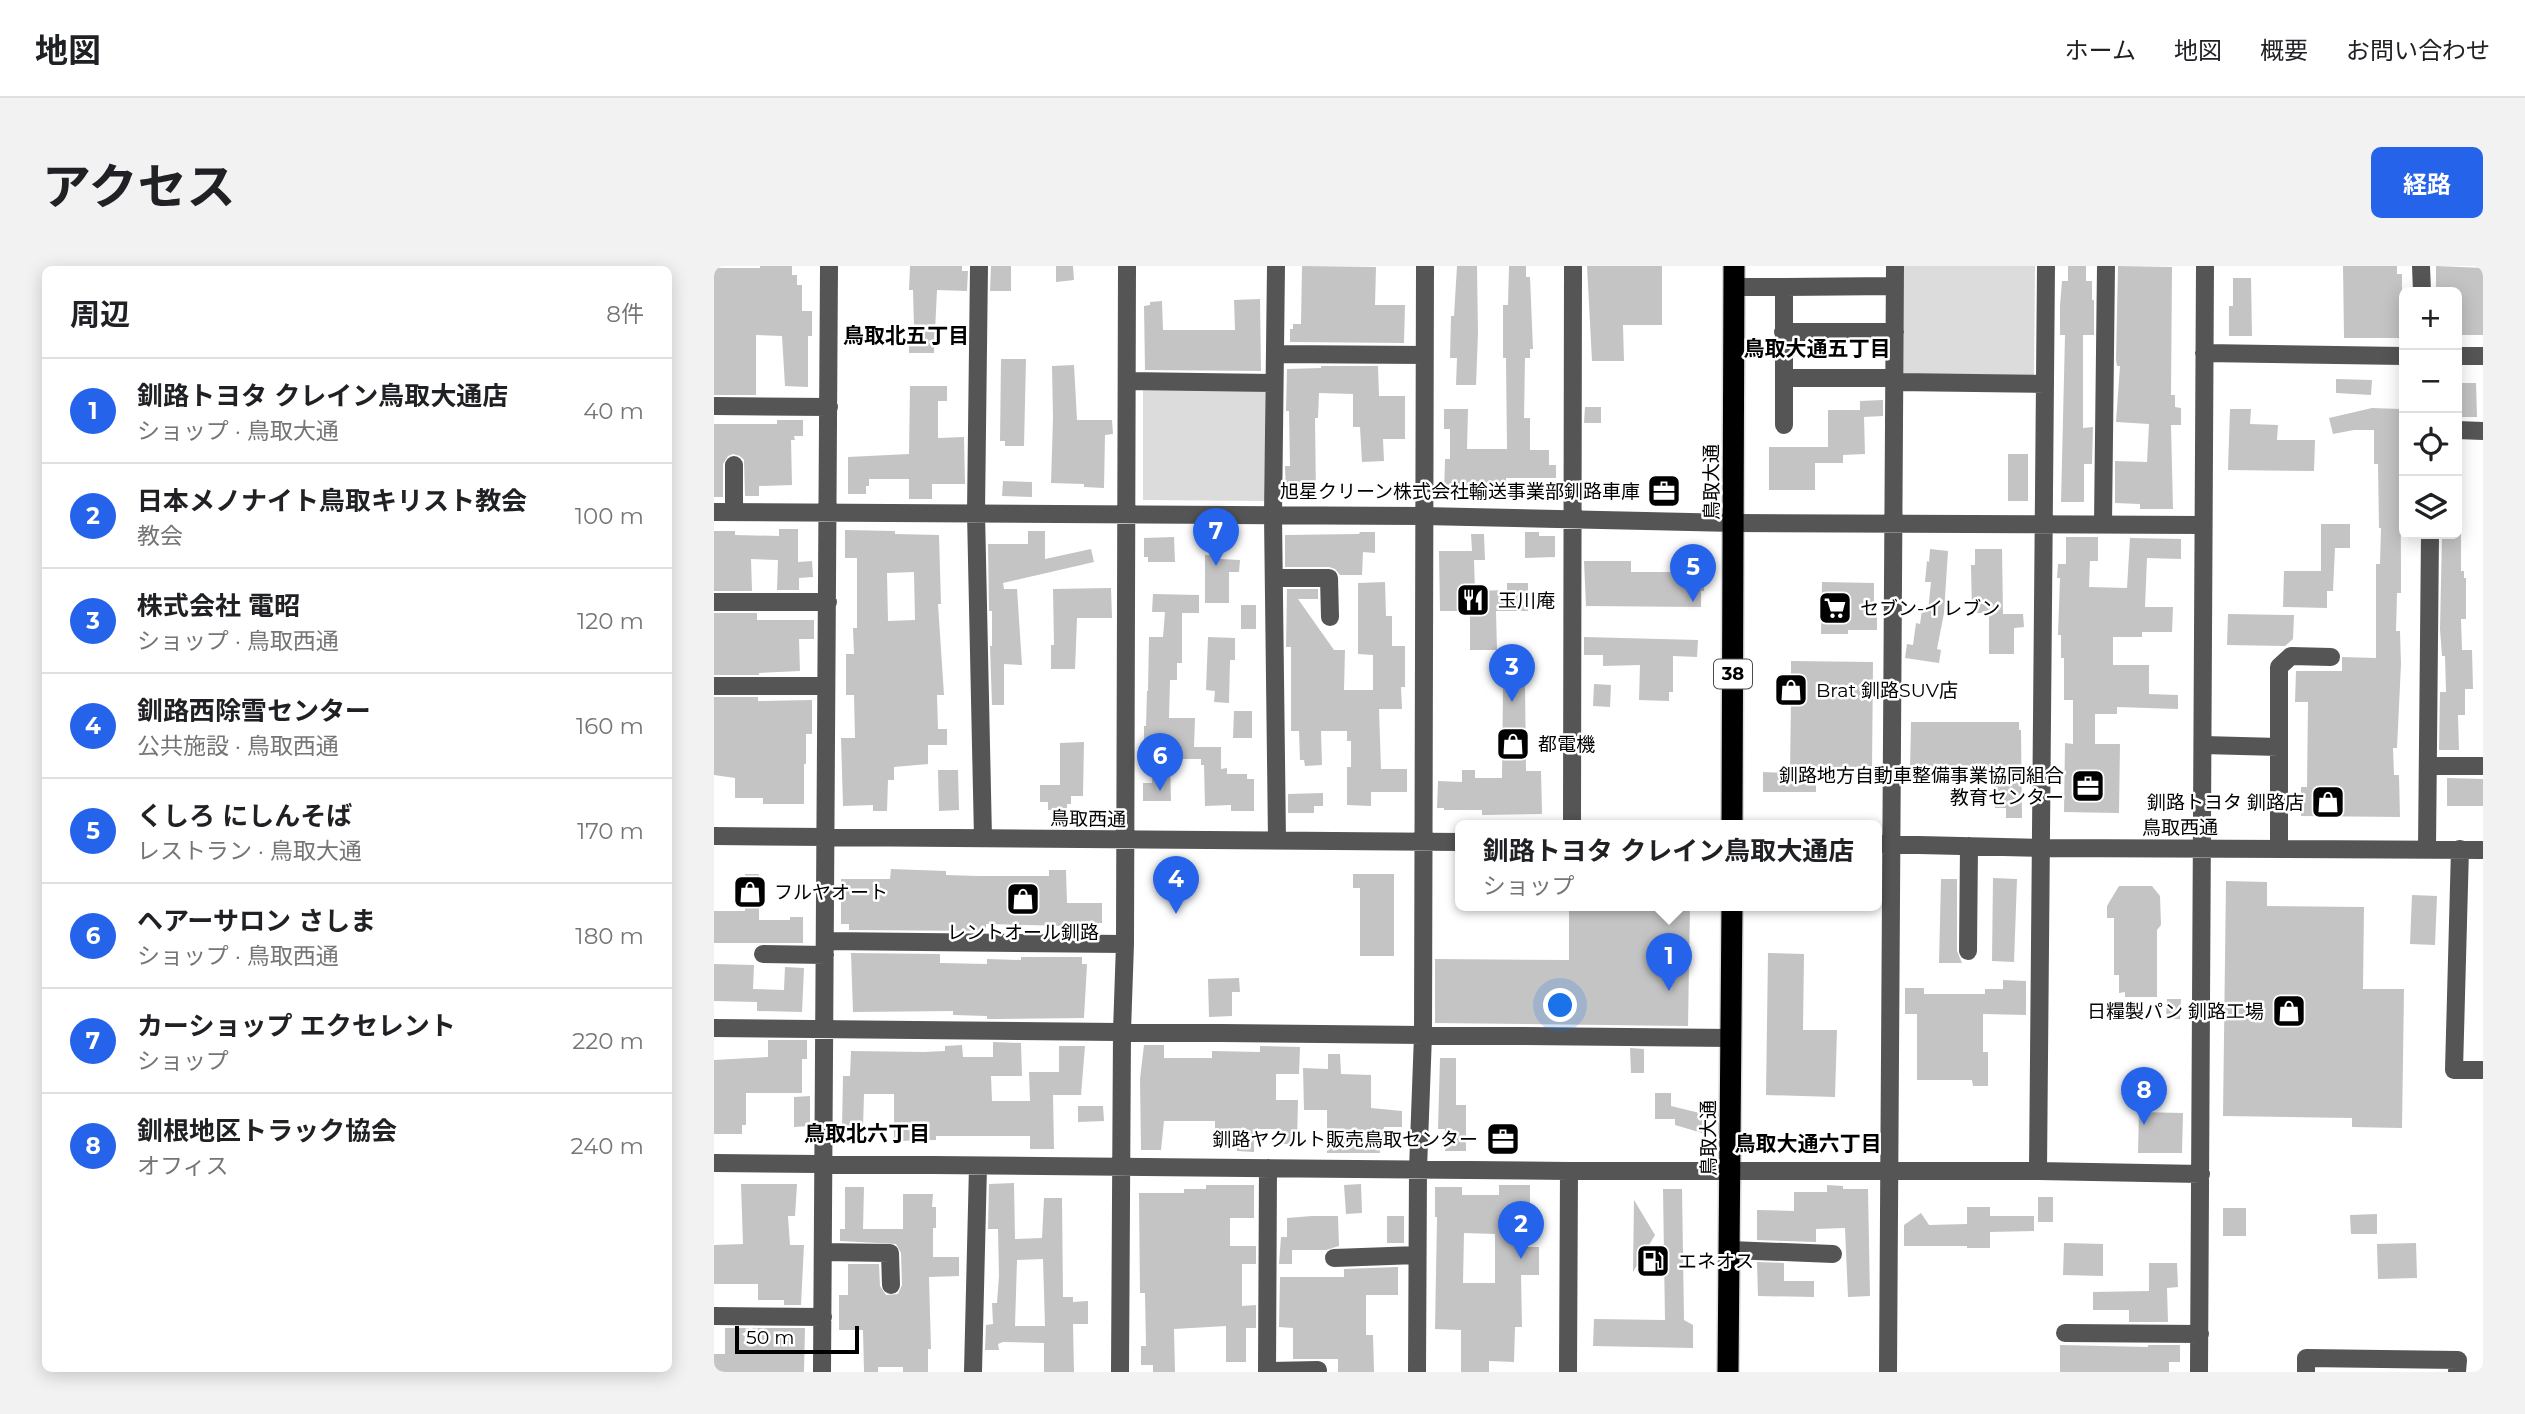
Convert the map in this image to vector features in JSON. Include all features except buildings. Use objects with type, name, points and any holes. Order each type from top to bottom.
[{"type":"highway","name":"鳥取大通","points":[[1732,820],[1734,266]]},
{"type":"highway","name":"鳥取大通","points":[[1728,1372],[1732,911]]},
{"type":"street","points":[[822,1372],[829,266]]},
{"type":"street","points":[[979,266],[976,513],[983,838]]},
{"type":"street","points":[[1120,1372],[1128,266]]},
{"type":"street","points":[[1276,266],[1273,578],[1277,840]]},
{"type":"street","points":[[1417,1372],[1416,1255],[1423,1035],[1425,266]]},
{"type":"street","points":[[1572,820],[1573,266]]},
{"type":"street","points":[[1888,1372],[1884,844],[1895,522],[1895,266]]},
{"type":"street","points":[[2038,1171],[2046,266]]},
{"type":"street","points":[[2103,523],[2106,266]]},
{"type":"street","points":[[2199,1372],[2205,266]]},
{"type":"street","points":[[2421,266],[2421,287]]},
{"type":"street","points":[[1734,288],[1895,286]]},
{"type":"street","points":[[1784,287],[1784,425]]},
{"type":"street","points":[[1783,332],[1895,332]]},
{"type":"street","points":[[2204,353],[2399,356]]},
{"type":"street","points":[[1275,354],[1424,355]]},
{"type":"street","points":[[2462,356],[2483,356]]},
{"type":"street","points":[[1784,378],[2045,384]]},
{"type":"street","points":[[1127,381],[1274,383]]},
{"type":"street","points":[[714,406],[829,407]]},
{"type":"street","points":[[2462,430],[2483,431]]},
{"type":"street","points":[[734,465],[734,512]]},
{"type":"street","points":[[714,512],[1423,516],[1734,523],[2202,525]]},
{"type":"street","points":[[2427,849],[2431,539]]},
{"type":"street","points":[[1273,578],[1329,578],[1330,617]]},
{"type":"street","points":[[714,602],[828,602]]},
{"type":"street","points":[[2279,848],[2279,667],[2291,656],[2331,657]]},
{"type":"street","points":[[714,685],[826,686]]},
{"type":"street","points":[[2203,745],[2279,747]]},
{"type":"street","points":[[2428,766],[2483,766]]},
{"type":"street","name":"鳥取西通","points":[[714,836],[1455,842]]},
{"type":"street","name":"鳥取西通","points":[[1884,844],[2042,848],[2483,849]]},
{"type":"street","points":[[1968,951],[1969,846]]},
{"type":"street","points":[[2460,849],[2454,1070],[2483,1070]]},
{"type":"street","points":[[763,954],[825,948],[1125,944]]},
{"type":"street","points":[[714,1028],[1731,1038]]},
{"type":"street","points":[[714,1163],[2201,1174]]},
{"type":"street","points":[[973,1372],[978,1166]]},
{"type":"street","points":[[1268,1168],[1267,1371],[1318,1370]]},
{"type":"street","points":[[1568,1372],[1569,1171]]},
{"type":"street","points":[[1730,1250],[1833,1254]]},
{"type":"street","points":[[823,1252],[890,1252],[891,1285]]},
{"type":"street","points":[[1334,1258],[1416,1255]]},
{"type":"street","points":[[714,1316],[823,1317]]},
{"type":"street","points":[[2065,1333],[2200,1334]]},
{"type":"street","points":[[2306,1372],[2306,1358],[2458,1360],[2458,1372]]},
{"type":"shaded area","points":[[1902,266],[2035,266],[2034,375],[1902,374]]},
{"type":"shaded area","points":[[1143,390],[1265,390],[1265,501],[1143,500]]},
{"type":"place","name":"旭星クリーン株式会社輸送事業部釧路車庫","points":[[1664,491]]},
{"type":"place","name":"カーショップ エクセレント","points":[[1216,566]]},
{"type":"place","name":"玉川庵","points":[[1473,600]]},
{"type":"place","name":"くしろ にしんそば","points":[[1693,602]]},
{"type":"place","name":"セブン-イレブン","points":[[1835,608]]},
{"type":"place","name":"Brat 釧路SUV店","points":[[1791,690]]},
{"type":"place","name":"株式会社 電昭","points":[[1512,702]]},
{"type":"place","name":"都電機","points":[[1513,744]]},
{"type":"place","name":"釧路地方自動車整備事業協同組合 教育センター","points":[[2088,786]]},
{"type":"place","name":"ヘアーサロン さしま","points":[[1160,791]]},
{"type":"place","name":"釧路トヨタ 釧路店","points":[[2328,802]]},
{"type":"place","name":"フルヤオート","points":[[750,892]]},
{"type":"place","name":"レントオール釧路","points":[[1023,899]]},
{"type":"place","name":"釧路西除雪センター","points":[[1176,914]]},
{"type":"place","name":"釧路トヨタ クレイン鳥取大通店","points":[[1669,991]]},
{"type":"place","name":"日糧製パン 釧路工場","points":[[2289,1011]]},
{"type":"place","name":"釧根地区トラック協会","points":[[2144,1125]]},
{"type":"place","name":"釧路ヤクルト販売鳥取センター","points":[[1503,1139]]},
{"type":"place","name":"日本メノナイト鳥取キリスト教会","points":[[1521,1259]]},
{"type":"place","name":"エネオス","points":[[1653,1261]]},
{"type":"district","name":"鳥取北五丁目","points":[[906,335]]},
{"type":"district","name":"鳥取大通五丁目","points":[[1817,348]]},
{"type":"district","name":"鳥取北六丁目","points":[[867,1133]]},
{"type":"district","name":"鳥取大通六丁目","points":[[1808,1143]]}]
